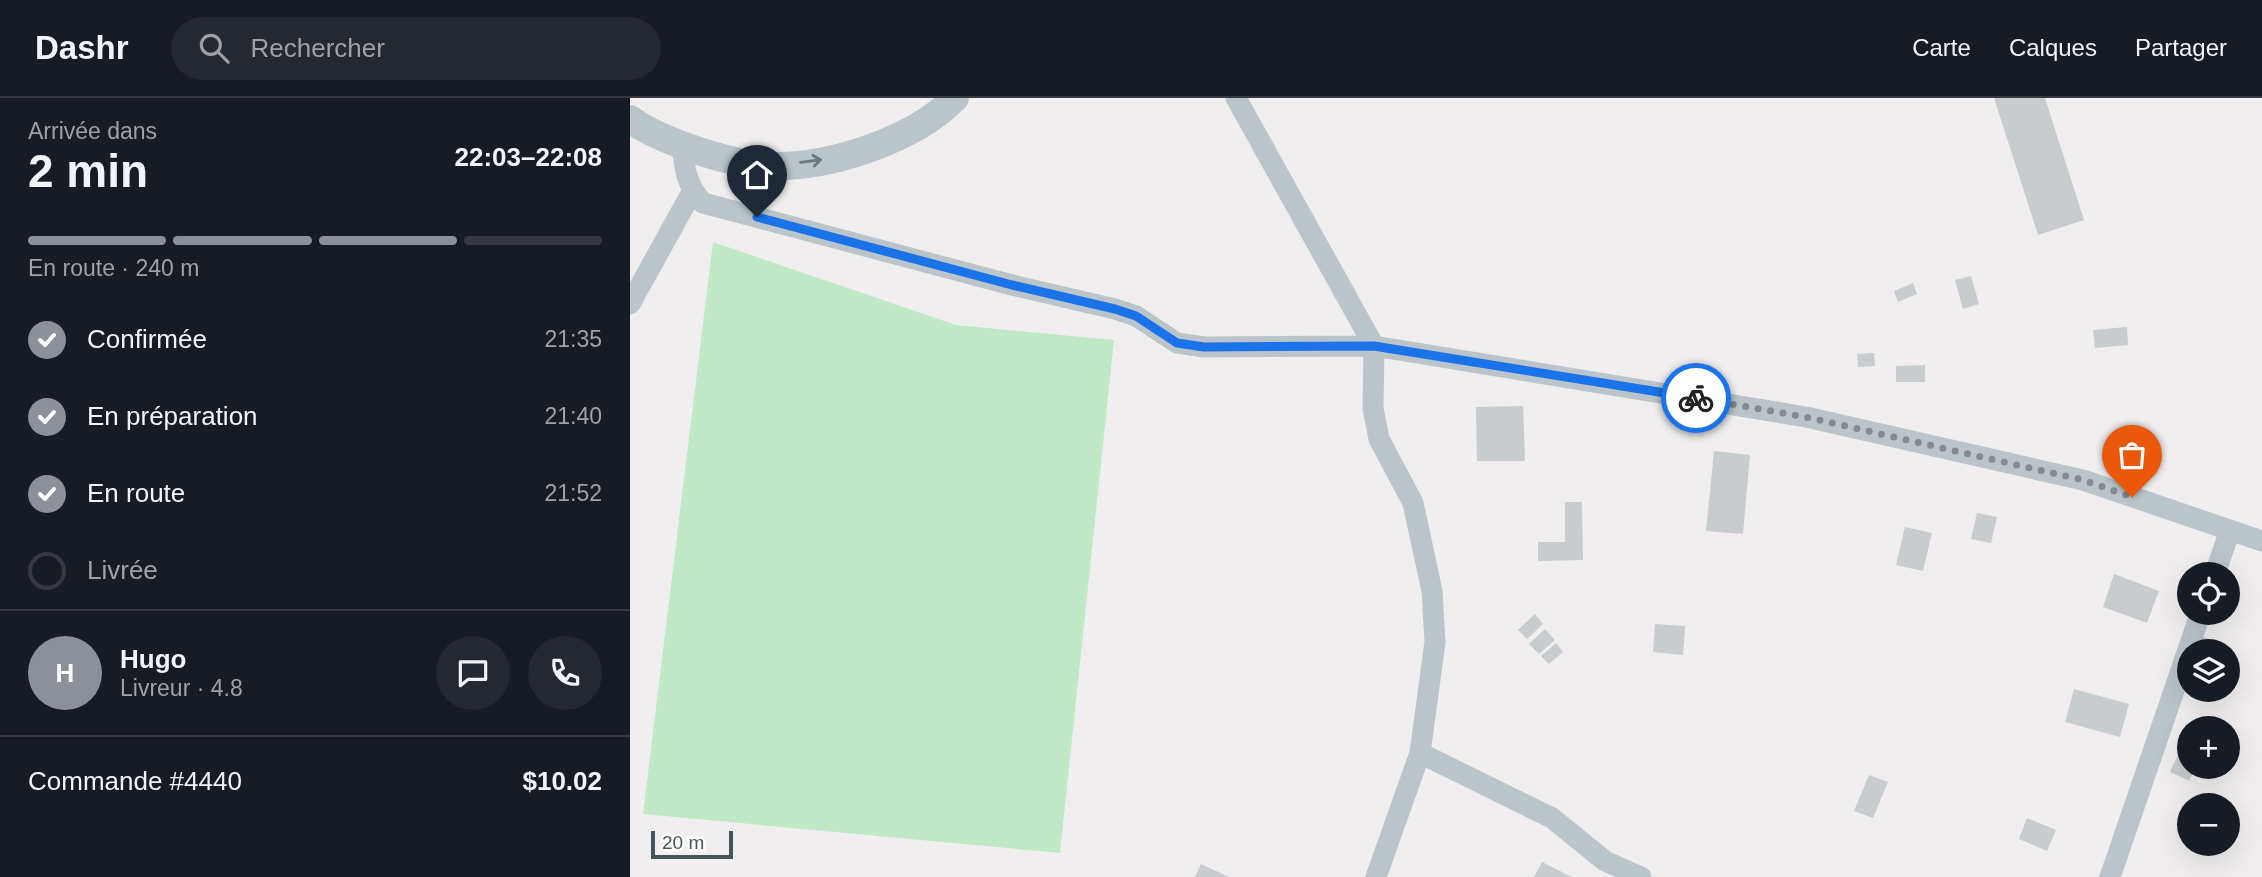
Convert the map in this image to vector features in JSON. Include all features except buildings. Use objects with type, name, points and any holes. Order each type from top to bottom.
[{"type":"street","points":[[630,119],[683,148],[769,166],[858,155],[937,116],[955,98]]},
{"type":"street","points":[[1236,98],[1374,346],[1373,408],[1379,439],[1413,503],[1432,591],[1435,642],[1420,753],[1376,877]]},
{"type":"street","points":[[683,148],[684,170],[692,192],[703,202],[1012,285],[1115,309],[1136,316],[1177,343],[1204,347],[1374,346],[1806,417],[2083,480],[2262,541]]},
{"type":"street","points":[[630,304],[692,192]]},
{"type":"street","points":[[2219,562],[2230,530]]},
{"type":"street","points":[[2110,877],[2197,625]]},
{"type":"street","points":[[1420,753],[1552,818],[1605,861],[1641,877]]},
{"type":"green space","points":[[713,242],[956,325],[1114,340],[1060,853],[643,814]]},
{"type":"way so far","points":[[1696,398],[1806,417],[2083,480],[2132,497]]},
{"type":"route","points":[[757,217],[1012,285],[1115,309],[1136,316],[1177,343],[1204,347],[1374,346],[1696,398]]}]
